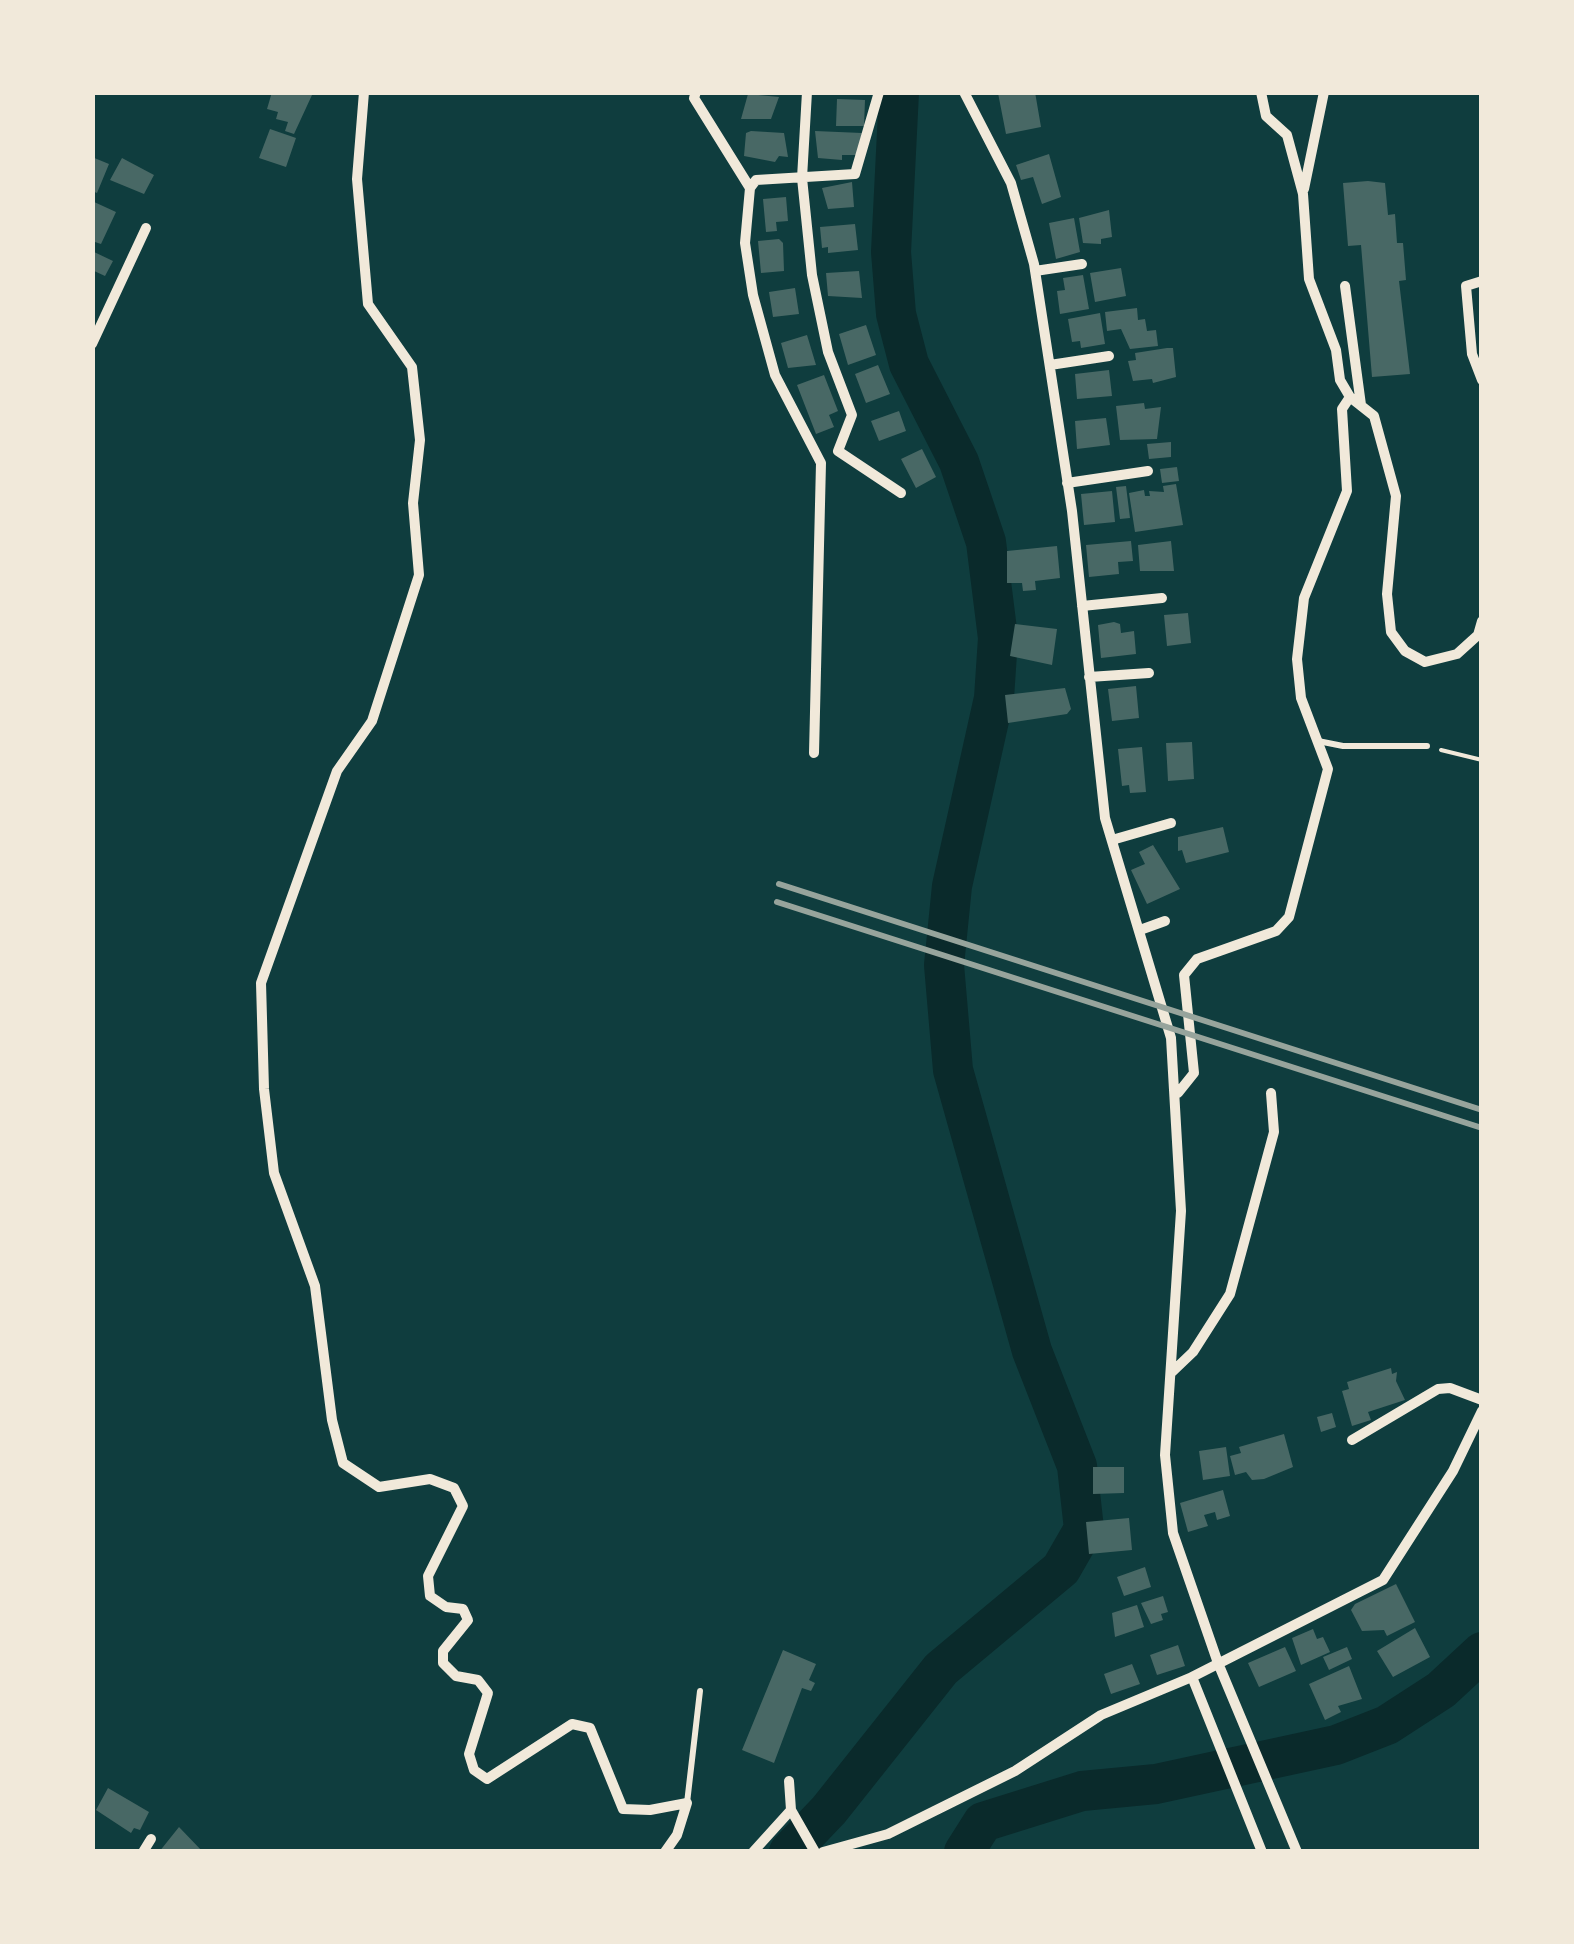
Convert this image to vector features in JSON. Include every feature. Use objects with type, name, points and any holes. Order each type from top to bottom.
[{"type":"street","points":[[364,92],[357,178],[368,304],[412,367],[420,440],[413,503],[419,575],[372,721],[337,771],[261,982],[264,1089],[274,1172],[316,1286],[332,1420],[343,1463],[379,1486],[430,1479],[454,1488],[463,1506],[428,1576],[430,1596],[446,1607],[464,1608],[468,1620],[443,1651],[442,1663],[456,1676],[478,1680],[488,1693],[469,1754],[474,1770],[486,1779],[572,1724],[590,1728],[623,1809],[650,1810],[687,1803],[678,1834],[665,1852]]},
{"type":"street","points":[[696,92],[694,98],[750,188]]},
{"type":"street","points":[[807,92],[802,178],[812,274],[828,352],[852,416],[838,450],[822,462]]},
{"type":"street","points":[[814,753],[822,462],[775,376],[753,295],[745,243],[750,188],[756,180],[855,174],[860,169],[878,92]]},
{"type":"street","points":[[964,92],[1010,183],[1035,271],[1068,482],[1105,818],[1171,1038],[1178,1094],[1181,1211],[1165,1455],[1173,1533],[1218,1664],[1297,1852]]},
{"type":"street","points":[[1261,92],[1266,116],[1287,135],[1303,194],[1309,280],[1336,350],[1340,380],[1350,397],[1374,416],[1396,496],[1387,594],[1391,632],[1405,651],[1425,662],[1457,654],[1478,636],[1482,621]]},
{"type":"street","points":[[1303,194],[1324,92]]},
{"type":"street","points":[[92,344],[146,228]]},
{"type":"street","points":[[1035,271],[1082,264]]},
{"type":"street","points":[[1482,281],[1466,286],[1472,354],[1482,380]]},
{"type":"street","points":[[1345,286],[1361,406]]},
{"type":"street","points":[[1050,365],[1109,356]]},
{"type":"street","points":[[1178,1094],[1194,1072],[1184,976],[1197,960],[1276,931],[1289,917],[1328,769],[1301,698],[1297,659],[1304,598],[1347,490],[1342,408],[1350,397]]},
{"type":"street","points":[[838,450],[901,493]]},
{"type":"street","points":[[1068,482],[1148,471]]},
{"type":"street","points":[[1082,606],[1162,598]]},
{"type":"street","points":[[1089,677],[1149,673]]},
{"type":"street","points":[[1112,840],[1171,823]]},
{"type":"street","points":[[1140,930],[1165,921]]},
{"type":"street","points":[[1170,1374],[1192,1352],[1230,1294],[1274,1132],[1270,1094]]},
{"type":"street","points":[[1352,1440],[1438,1388],[1450,1388],[1482,1400]]},
{"type":"street","points":[[789,1782],[791,1810],[817,1850],[888,1834],[1015,1771],[1101,1715],[1192,1677],[1383,1580],[1453,1471],[1482,1411]]},
{"type":"street","points":[[1192,1677],[1262,1852]]},
{"type":"street","points":[[753,1852],[791,1810]]},
{"type":"street","points":[[143,1852],[151,1839]]},
{"type":"lane","points":[[1317,740],[1343,746],[1427,746]]},
{"type":"lane","points":[[687,1803],[700,1692]]},
{"type":"path","points":[[1427,746],[1482,760]]},
{"type":"building","points":[[272,92],[312,95],[294,134],[285,131],[288,122],[276,119],[278,112],[267,109]]},
{"type":"building","points":[[1035,92],[1041,127],[1006,134],[998,93]]},
{"type":"building","points":[[748,94],[779,97],[771,119],[741,119]]},
{"type":"building","points":[[837,99],[865,100],[864,126],[836,126]]},
{"type":"building","points":[[270,129],[296,138],[286,167],[259,158]]},
{"type":"building","points":[[815,131],[862,133],[857,155],[842,155],[842,160],[818,158]]},
{"type":"building","points":[[746,133],[784,133],[788,157],[779,156],[775,162],[744,156]]},
{"type":"building","points":[[1049,154],[1061,197],[1042,204],[1033,177],[1021,180],[1016,165]]},
{"type":"building","points":[[92,157],[109,164],[97,193],[92,191]]},
{"type":"building","points":[[122,158],[154,175],[144,194],[110,180]]},
{"type":"building","points":[[852,182],[854,207],[828,209],[822,188]]},
{"type":"building","points":[[1343,183],[1385,183],[1388,215],[1395,214],[1397,243],[1403,243],[1406,280],[1399,281],[1410,374],[1372,377],[1361,245],[1348,246]]},
{"type":"building","points":[[786,197],[788,221],[776,222],[777,231],[766,232],[763,199]]},
{"type":"building","points":[[92,201],[116,212],[101,244],[92,241]]},
{"type":"building","points":[[1109,210],[1112,237],[1101,239],[1101,244],[1083,243],[1079,218]]},
{"type":"building","points":[[1074,218],[1080,252],[1056,259],[1049,223]]},
{"type":"building","points":[[855,224],[858,250],[828,253],[828,247],[822,248],[820,227]]},
{"type":"building","points":[[779,239],[783,243],[784,271],[761,273],[758,241]]},
{"type":"building","points":[[92,251],[113,261],[105,276],[92,270]]},
{"type":"building","points":[[1121,268],[1126,296],[1095,302],[1090,273]]},
{"type":"building","points":[[859,271],[862,298],[828,296],[826,273]]},
{"type":"building","points":[[1083,275],[1089,309],[1060,314],[1057,291],[1065,290],[1063,278]]},
{"type":"building","points":[[795,288],[799,314],[773,317],[769,292]]},
{"type":"building","points":[[1137,308],[1138,320],[1145,319],[1147,331],[1156,330],[1158,346],[1130,349],[1121,329],[1107,331],[1105,312]]},
{"type":"building","points":[[1100,313],[1105,344],[1081,348],[1080,341],[1072,342],[1068,319]]},
{"type":"building","points":[[866,325],[876,355],[848,365],[839,334]]},
{"type":"building","points":[[807,335],[816,365],[788,368],[781,343]]},
{"type":"building","points":[[1173,348],[1176,377],[1153,383],[1152,379],[1133,381],[1128,361],[1136,360],[1135,353]]},
{"type":"building","points":[[878,365],[890,394],[866,403],[855,374]]},
{"type":"building","points":[[1109,370],[1112,396],[1077,399],[1075,374]]},
{"type":"building","points":[[824,375],[838,411],[829,415],[834,427],[816,434],[797,385]]},
{"type":"building","points":[[1144,403],[1145,409],[1161,407],[1157,439],[1120,440],[1116,406]]},
{"type":"building","points":[[899,411],[906,431],[879,441],[871,421]]},
{"type":"building","points":[[1106,418],[1110,445],[1077,449],[1075,421]]},
{"type":"building","points":[[1171,442],[1171,457],[1149,459],[1147,444]]},
{"type":"building","points":[[922,449],[936,477],[916,488],[901,459]]},
{"type":"building","points":[[1177,467],[1179,481],[1162,483],[1160,469]]},
{"type":"building","points":[[1176,484],[1183,525],[1135,532],[1129,493],[1144,490],[1145,496],[1150,496],[1149,491],[1164,492],[1163,486]]},
{"type":"building","points":[[1126,486],[1130,518],[1120,519],[1116,487]]},
{"type":"building","points":[[1112,491],[1115,522],[1084,525],[1081,494]]},
{"type":"building","points":[[1131,541],[1133,561],[1118,562],[1119,574],[1089,577],[1086,545]]},
{"type":"building","points":[[1171,541],[1174,571],[1140,571],[1138,545]]},
{"type":"building","points":[[1057,546],[1060,578],[1035,581],[1036,590],[1023,591],[1022,583],[1007,583],[1007,551]]},
{"type":"building","points":[[1188,613],[1191,643],[1167,646],[1164,615]]},
{"type":"building","points":[[1015,624],[1057,629],[1052,665],[1010,656]]},
{"type":"building","points":[[1120,624],[1121,633],[1134,631],[1136,654],[1101,658],[1098,625]]},
{"type":"building","points":[[1136,686],[1139,718],[1112,721],[1108,689]]},
{"type":"building","points":[[1065,688],[1071,709],[1067,714],[1008,723],[1005,695]]},
{"type":"building","points":[[1192,742],[1194,779],[1168,781],[1166,743]]},
{"type":"building","points":[[1142,747],[1146,792],[1130,793],[1129,785],[1122,786],[1118,749]]},
{"type":"building","points":[[1223,827],[1229,852],[1186,863],[1182,850],[1178,851],[1178,837]]},
{"type":"building","points":[[1153,845],[1180,889],[1147,904],[1131,870],[1145,864],[1139,852]]},
{"type":"building","points":[[1391,1368],[1392,1374],[1397,1372],[1396,1381],[1405,1400],[1368,1412],[1371,1420],[1352,1426],[1342,1391],[1349,1389],[1347,1382]]},
{"type":"building","points":[[1332,1413],[1336,1427],[1321,1432],[1317,1417]]},
{"type":"building","points":[[1284,1434],[1293,1467],[1264,1479],[1252,1480],[1246,1472],[1235,1475],[1230,1456],[1241,1453],[1239,1447]]},
{"type":"building","points":[[1226,1447],[1230,1476],[1203,1480],[1199,1451]]},
{"type":"building","points":[[1093,1467],[1124,1467],[1124,1493],[1093,1494]]},
{"type":"building","points":[[1223,1490],[1230,1516],[1217,1520],[1215,1512],[1204,1515],[1208,1526],[1188,1532],[1180,1503]]},
{"type":"building","points":[[1129,1518],[1132,1550],[1089,1554],[1086,1522]]},
{"type":"building","points":[[1145,1567],[1151,1587],[1124,1596],[1117,1577]]},
{"type":"building","points":[[1396,1584],[1415,1622],[1387,1636],[1384,1630],[1362,1631],[1351,1610],[1355,1604]]},
{"type":"building","points":[[1163,1596],[1168,1612],[1161,1614],[1163,1620],[1151,1624],[1141,1603]]},
{"type":"building","points":[[1137,1605],[1144,1627],[1115,1637],[1112,1613]]},
{"type":"building","points":[[1415,1628],[1430,1657],[1393,1677],[1377,1651]]},
{"type":"building","points":[[1313,1629],[1317,1639],[1323,1637],[1330,1652],[1301,1665],[1292,1638]]},
{"type":"building","points":[[1178,1645],[1185,1666],[1157,1675],[1150,1655]]},
{"type":"building","points":[[1285,1647],[1296,1671],[1259,1687],[1248,1663]]},
{"type":"building","points":[[1347,1647],[1352,1659],[1329,1670],[1323,1657]]},
{"type":"building","points":[[783,1650],[816,1664],[809,1680],[815,1683],[811,1691],[802,1688],[774,1763],[742,1750]]},
{"type":"building","points":[[1132,1664],[1140,1684],[1111,1694],[1104,1674]]},
{"type":"building","points":[[1349,1666],[1362,1699],[1338,1706],[1341,1712],[1325,1720],[1309,1684]]},
{"type":"building","points":[[108,1788],[149,1812],[140,1830],[134,1828],[131,1833],[96,1810]]},
{"type":"building","points":[[179,1827],[203,1852],[159,1852]]},
{"type":"waterway","points":[[789,1852],[829,1810],[941,1669],[1061,1569],[1084,1529],[1077,1466],[1032,1351],[953,1070],[944,965],[952,886],[994,698],[998,638],[986,542],[959,462],[909,364],[896,314],[891,252],[899,92]]},
{"type":"waterway","points":[[964,1852],[983,1822],[1082,1791],[1156,1784],[1336,1745],[1387,1725],[1441,1690],[1482,1652]]},
{"type":"railway","points":[[779,884],[1482,1110]]},
{"type":"railway","points":[[777,902],[1482,1128]]}]
